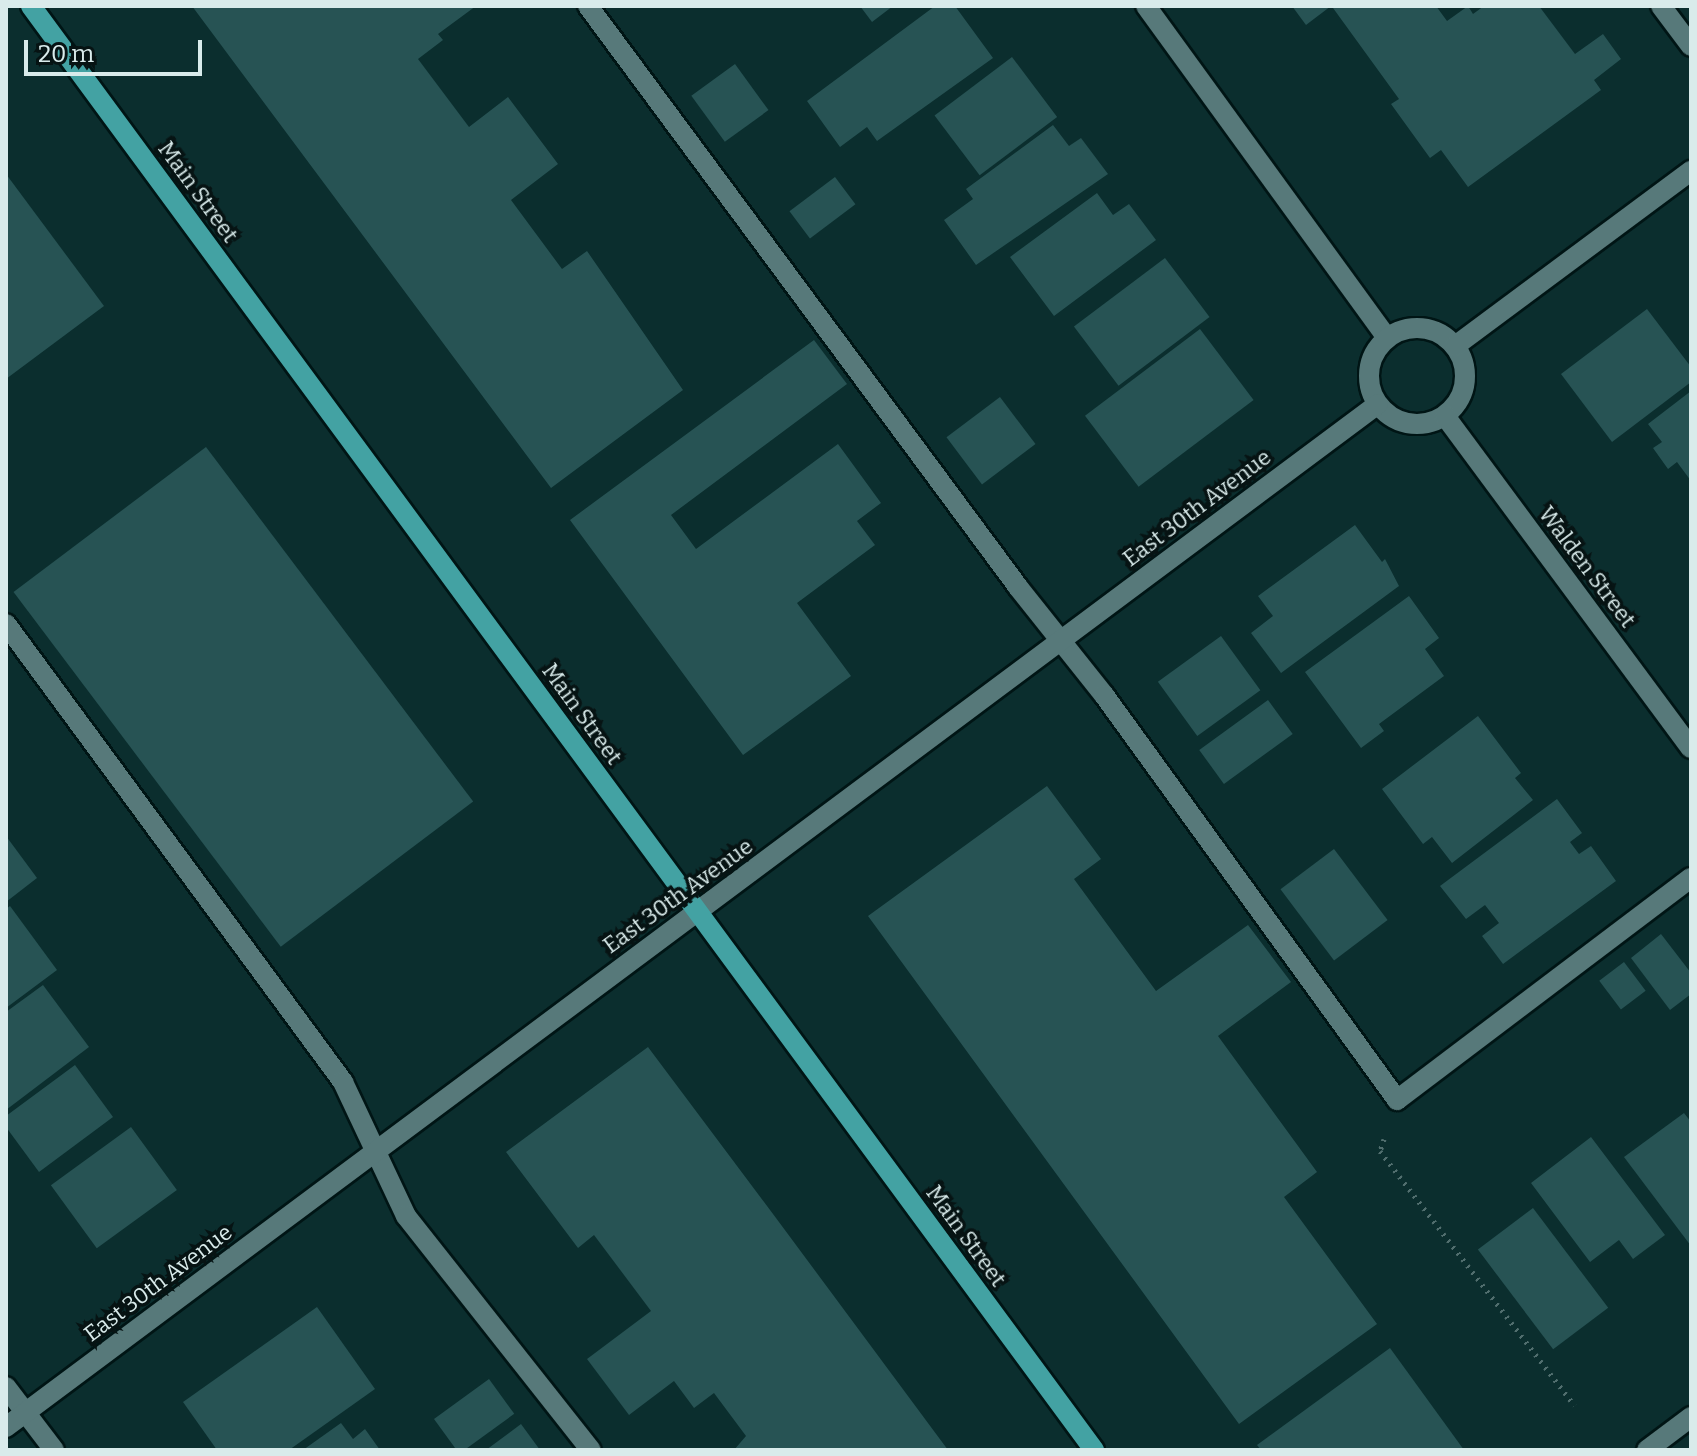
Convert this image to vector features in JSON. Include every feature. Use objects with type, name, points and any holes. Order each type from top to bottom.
[{"type":"main road","name":"Main Street","points":[[31,6],[1094,1450]]},
{"type":"street","points":[[588,6],[1061,639],[1397,1100],[1691,878]]},
{"type":"street","points":[[1146,6],[1387,338]]},
{"type":"street","points":[[1661,6],[1691,46]]},
{"type":"street","points":[[1455,346],[1691,171]]},
{"type":"street","points":[[1415,328],[1430,330],[1455,346],[1465,375],[1463,391],[1445,416],[1416,424],[1388,415],[1378,404],[1369,377],[1371,362],[1387,338],[1415,328]]},
{"type":"street","name":"East 30th Avenue","points":[[6,1427],[1378,404]]},
{"type":"street","name":"Walden Street","points":[[1445,416],[1691,748]]},
{"type":"street","points":[[6,624],[343,1082],[377,1148],[406,1216],[591,1450]]},
{"type":"street","points":[[6,1387],[54,1450]]},
{"type":"street","points":[[1647,1450],[1691,1417]]},
{"type":"path","points":[[1397,1100],[1380,1151],[1574,1405]]},
{"type":"building","points":[[192,6],[476,6],[438,34],[443,40],[418,59],[469,127],[508,97],[558,164],[511,200],[562,269],[587,251],[683,390],[551,488]]},
{"type":"building","points":[[860,6],[893,6],[872,22]]},
{"type":"building","points":[[935,6],[955,6],[993,58],[877,141],[867,127],[840,147],[807,101]]},
{"type":"building","points":[[1292,6],[1331,6],[1306,25]]},
{"type":"building","points":[[1436,6],[1447,21],[1468,6],[1473,14],[1484,6],[1539,6],[1575,54],[1603,34],[1621,59],[1594,80],[1601,90],[1468,187],[1441,150],[1430,158],[1391,104],[1399,99],[1333,8]]},
{"type":"building","points":[[1012,57],[1057,117],[980,175],[935,115]]},
{"type":"building","points":[[735,64],[769,110],[725,142],[691,96]]},
{"type":"building","points":[[1053,125],[1069,146],[1081,138],[1108,174],[976,265],[944,220],[973,199],[966,189]]},
{"type":"building","points":[[6,174],[104,306],[6,379]]},
{"type":"building","points":[[835,177],[855,204],[810,238],[789,211]]},
{"type":"building","points":[[1097,193],[1113,215],[1129,204],[1156,240],[1054,316],[1010,257]]},
{"type":"building","points":[[1165,258],[1210,317],[1118,386],[1074,327]]},
{"type":"building","points":[[1647,309],[1691,367],[1691,382],[1612,442],[1561,374]]},
{"type":"building","points":[[1200,329],[1254,400],[1139,487],[1085,416]]},
{"type":"building","points":[[814,340],[847,384],[671,515],[696,549],[838,444],[881,503],[857,521],[875,545],[797,603],[851,676],[743,755],[570,520]]},
{"type":"building","points":[[1691,391],[1691,481],[1677,462],[1668,469],[1653,448],[1662,442],[1648,424]]},
{"type":"building","points":[[1000,397],[1036,444],[982,484],[946,437]]},
{"type":"building","points":[[206,447],[473,802],[281,947],[14,592]]},
{"type":"building","points":[[1355,525],[1382,562],[1385,559],[1399,586],[1281,673],[1251,633],[1273,616],[1258,596]]},
{"type":"building","points":[[1409,596],[1439,638],[1425,649],[1444,676],[1379,724],[1384,731],[1361,748],[1305,672]]},
{"type":"building","points":[[1221,636],[1260,690],[1197,736],[1158,682]]},
{"type":"building","points":[[1268,700],[1293,734],[1224,784],[1199,750]]},
{"type":"building","points":[[1478,716],[1521,773],[1515,778],[1533,800],[1452,863],[1432,837],[1423,844],[1382,789]]},
{"type":"building","points":[[1047,786],[1101,859],[1074,879],[1156,991],[1248,925],[1291,982],[1218,1036],[1317,1172],[1284,1197],[1377,1324],[1239,1424],[868,916]]},
{"type":"building","points":[[1557,799],[1582,833],[1570,842],[1579,854],[1591,846],[1616,881],[1503,964],[1482,936],[1499,923],[1485,905],[1466,919],[1440,886]]},
{"type":"building","points":[[6,836],[37,878],[6,902]]},
{"type":"building","points":[[1334,849],[1388,920],[1334,960],[1280,889]]},
{"type":"building","points":[[10,906],[57,970],[6,1008],[6,909]]},
{"type":"building","points":[[1661,934],[1691,973],[1691,994],[1670,1010],[1631,958]]},
{"type":"building","points":[[1624,962],[1646,991],[1621,1009],[1599,981]]},
{"type":"building","points":[[43,985],[89,1047],[6,1110],[6,1012]]},
{"type":"building","points":[[648,1047],[948,1450],[734,1450],[746,1436],[714,1393],[694,1408],[674,1381],[629,1415],[587,1359],[651,1311],[594,1235],[578,1248],[506,1152]]},
{"type":"building","points":[[75,1065],[113,1117],[39,1172],[6,1127],[6,1116]]},
{"type":"building","points":[[1684,1113],[1691,1122],[1691,1246],[1624,1157]]},
{"type":"building","points":[[131,1127],[177,1190],[97,1248],[51,1185]]},
{"type":"building","points":[[1591,1137],[1665,1235],[1633,1259],[1619,1240],[1590,1262],[1531,1183]]},
{"type":"building","points":[[1533,1208],[1608,1308],[1553,1349],[1478,1250]]},
{"type":"building","points":[[317,1307],[375,1389],[289,1450],[217,1450],[183,1402]]},
{"type":"building","points":[[1390,1348],[1464,1450],[1261,1450],[1257,1445]]},
{"type":"building","points":[[489,1379],[514,1414],[464,1450],[457,1450],[434,1419]]},
{"type":"building","points":[[341,1423],[353,1439],[365,1429],[380,1450],[303,1450]]},
{"type":"building","points":[[521,1424],[540,1450],[486,1450]]}]
